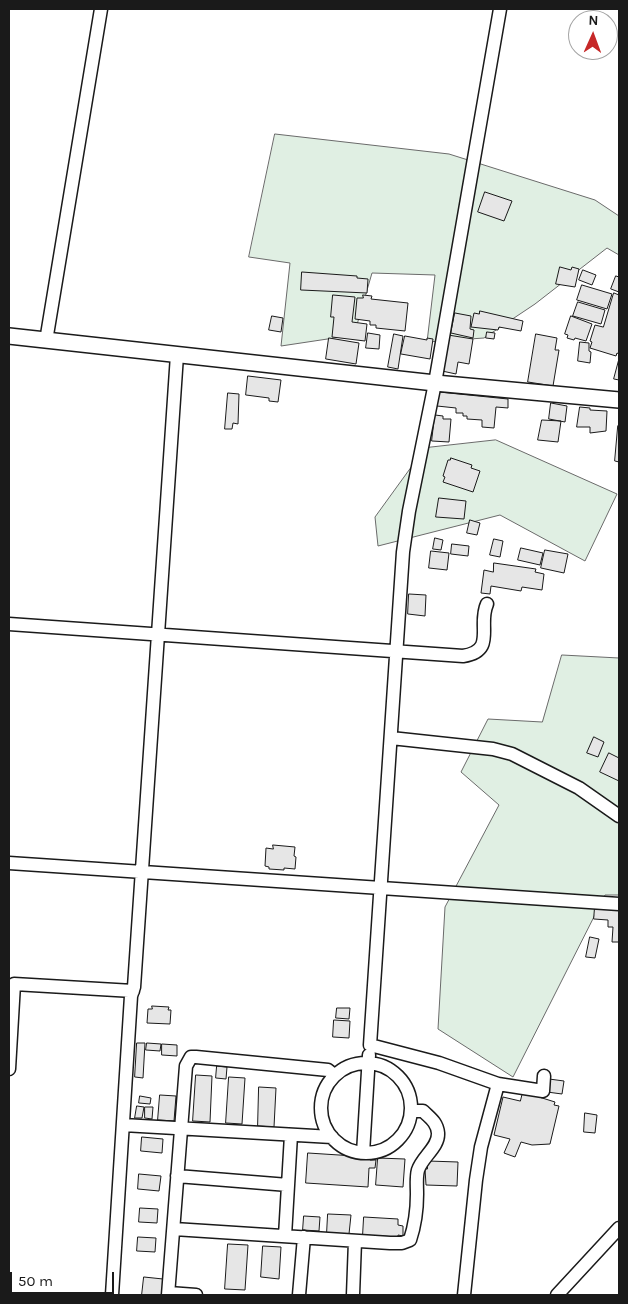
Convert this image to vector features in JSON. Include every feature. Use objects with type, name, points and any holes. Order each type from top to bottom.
[{"type":"street","points":[[46,341],[101,9]]},
{"type":"street","points":[[363,1153],[403,552],[408,511],[435,383],[500,9]]},
{"type":"street","points":[[9,336],[435,383],[619,400]]},
{"type":"street","points":[[112,1295],[176,355]]},
{"type":"street","points":[[9,624],[463,656],[473,654],[479,650],[485,640],[485,610],[487,604]]},
{"type":"street","points":[[391,738],[492,749],[512,754],[579,788],[619,816]]},
{"type":"street","points":[[9,863],[619,904]]},
{"type":"street","points":[[9,1069],[14,984],[133,991]]},
{"type":"street","points":[[370,1045],[439,1063],[498,1084],[542,1091],[544,1076]]},
{"type":"street","points":[[196,1295],[168,1294],[186,1066],[191,1057],[328,1070],[334,1075]]},
{"type":"street","points":[[368,1062],[386,1067],[400,1077],[410,1093],[412,1111],[409,1125],[401,1137],[390,1146],[377,1152],[363,1153],[340,1145],[324,1125],[321,1112],[326,1086],[334,1075],[344,1068],[368,1062]]},
{"type":"street","points":[[464,1295],[481,1147],[498,1084]]},
{"type":"street","points":[[174,1229],[390,1244],[410,1240],[417,1211],[418,1172],[421,1163],[434,1146],[438,1135],[436,1124],[432,1119],[423,1111],[412,1111]]},
{"type":"street","points":[[123,1125],[332,1137]]},
{"type":"street","points":[[285,1236],[291,1135]]},
{"type":"street","points":[[177,1176],[288,1185]]},
{"type":"street","points":[[558,1295],[619,1228]]},
{"type":"street","points":[[299,1295],[304,1237]]},
{"type":"street","points":[[353,1295],[355,1241]]},
{"type":"green space","points":[[275,134],[449,154],[595,200],[619,216],[619,255],[607,248],[535,304],[484,338],[427,342],[435,275],[372,273],[354,335],[281,346],[290,263],[249,257]]},
{"type":"green space","points":[[496,440],[617,494],[585,561],[500,515],[378,546],[375,517],[425,448]]},
{"type":"green space","points":[[562,655],[619,658],[619,895],[605,895],[513,1077],[438,1029],[445,907],[499,805],[461,772],[488,719],[542,722]]},
{"type":"building","points":[[485,192],[512,201],[504,221],[478,212]]},
{"type":"building","points":[[560,267],[571,270],[572,267],[579,269],[575,287],[556,284]]},
{"type":"building","points":[[583,270],[596,275],[592,285],[579,280]]},
{"type":"building","points":[[302,272],[357,276],[357,278],[368,279],[367,293],[301,290]]},
{"type":"building","points":[[616,276],[619,277],[619,292],[611,289]]},
{"type":"building","points":[[582,285],[612,294],[607,309],[577,300]]},
{"type":"building","points":[[614,293],[619,295],[619,354],[617,353],[616,356],[590,348],[595,325],[603,327]]},
{"type":"building","points":[[333,295],[355,297],[352,322],[367,324],[365,341],[332,337],[334,317],[331,317]]},
{"type":"building","points":[[363,295],[372,296],[371,299],[408,303],[405,331],[376,328],[376,325],[370,325],[370,321],[355,319],[357,298],[363,298]]},
{"type":"building","points":[[578,302],[605,310],[601,324],[573,316]]},
{"type":"building","points":[[480,311],[523,321],[521,331],[499,327],[498,330],[471,327],[474,313],[479,314]]},
{"type":"building","points":[[455,313],[471,316],[470,329],[474,330],[473,338],[451,333]]},
{"type":"building","points":[[272,316],[283,318],[281,332],[269,330]]},
{"type":"building","points":[[571,316],[592,324],[586,341],[567,338],[568,335],[565,334]]},
{"type":"building","points":[[487,332],[495,333],[494,339],[486,338]]},
{"type":"building","points":[[368,333],[380,335],[379,349],[366,348]]},
{"type":"building","points":[[394,334],[403,336],[398,369],[388,367]]},
{"type":"building","points":[[536,334],[557,338],[555,350],[559,350],[553,386],[528,382]]},
{"type":"building","points":[[448,335],[473,339],[469,364],[458,362],[456,374],[442,371]]},
{"type":"building","points":[[405,336],[427,340],[427,338],[433,339],[430,359],[401,354]]},
{"type":"building","points":[[329,338],[359,343],[356,364],[326,359]]},
{"type":"building","points":[[580,342],[589,343],[589,351],[591,352],[590,363],[578,361]]},
{"type":"building","points":[[619,359],[619,380],[614,379]]},
{"type":"building","points":[[248,376],[281,380],[278,402],[269,401],[269,398],[246,395]]},
{"type":"building","points":[[439,392],[508,399],[508,408],[496,407],[494,428],[482,427],[482,420],[467,419],[467,416],[463,416],[463,413],[456,413],[456,408],[437,406]]},
{"type":"building","points":[[228,393],[239,394],[238,424],[233,423],[232,429],[225,429]]},
{"type":"building","points":[[551,403],[567,406],[565,422],[549,419]]},
{"type":"building","points":[[580,407],[590,408],[590,410],[607,411],[606,431],[590,433],[590,427],[577,427]]},
{"type":"building","points":[[435,415],[443,416],[443,419],[451,419],[449,442],[432,441]]},
{"type":"building","points":[[542,420],[561,421],[558,442],[538,440]]},
{"type":"building","points":[[619,427],[619,462],[615,461]]},
{"type":"building","points":[[451,458],[472,465],[471,468],[480,471],[473,492],[443,482],[448,460]]},
{"type":"building","points":[[439,498],[466,501],[464,519],[436,517]]},
{"type":"building","points":[[470,520],[480,523],[477,535],[467,533]]},
{"type":"building","points":[[435,538],[443,540],[441,550],[433,549]]},
{"type":"building","points":[[494,539],[503,541],[500,557],[490,555]]},
{"type":"building","points":[[452,544],[469,546],[468,556],[451,554]]},
{"type":"building","points":[[521,548],[543,553],[540,565],[518,560]]},
{"type":"building","points":[[545,550],[568,554],[564,573],[541,568]]},
{"type":"building","points":[[431,551],[449,553],[447,570],[429,568]]},
{"type":"building","points":[[494,563],[536,569],[535,572],[544,574],[542,590],[522,587],[521,591],[491,586],[490,594],[481,593],[484,570],[493,572]]},
{"type":"building","points":[[409,594],[426,595],[425,616],[408,614]]},
{"type":"building","points":[[594,737],[604,742],[598,757],[587,753]]},
{"type":"building","points":[[609,753],[619,758],[619,781],[600,772]]},
{"type":"building","points":[[273,845],[295,847],[295,869],[269,869],[269,867],[265,866],[266,848],[273,849]]},
{"type":"building","points":[[595,907],[619,908],[619,942],[612,942],[613,927],[608,927],[608,920],[594,919]]},
{"type":"building","points":[[590,937],[599,939],[595,958],[586,957]]},
{"type":"building","points":[[152,1006],[169,1007],[168,1010],[171,1010],[170,1024],[147,1023],[148,1009],[152,1009]]},
{"type":"building","points":[[337,1008],[350,1008],[349,1019],[336,1018]]},
{"type":"building","points":[[334,1020],[350,1021],[349,1038],[333,1037]]},
{"type":"building","points":[[137,1043],[145,1043],[143,1078],[135,1077]]},
{"type":"building","points":[[147,1043],[161,1044],[160,1051],[146,1050]]},
{"type":"building","points":[[162,1044],[177,1045],[177,1056],[162,1055]]},
{"type":"building","points":[[217,1066],[227,1067],[226,1079],[216,1078]]},
{"type":"building","points":[[196,1075],[212,1076],[210,1122],[193,1121]]},
{"type":"building","points":[[229,1077],[245,1078],[242,1124],[226,1123]]},
{"type":"building","points":[[549,1079],[564,1081],[562,1094],[547,1092]]},
{"type":"building","points":[[259,1087],[276,1088],[274,1127],[258,1126]]},
{"type":"building","points":[[523,1092],[555,1102],[554,1105],[559,1106],[550,1144],[532,1145],[521,1142],[515,1157],[504,1153],[510,1139],[494,1135],[503,1097],[520,1101]]},
{"type":"building","points":[[160,1095],[176,1096],[174,1121],[158,1120]]},
{"type":"building","points":[[140,1096],[151,1098],[150,1104],[139,1103]]},
{"type":"building","points":[[137,1106],[144,1107],[142,1118],[135,1118]]},
{"type":"building","points":[[145,1107],[153,1107],[152,1119],[145,1118]]},
{"type":"building","points":[[585,1113],[597,1115],[595,1133],[584,1132]]},
{"type":"building","points":[[142,1137],[163,1139],[162,1153],[141,1151]]},
{"type":"building","points":[[308,1153],[370,1157],[370,1160],[376,1160],[375,1168],[369,1168],[368,1187],[306,1183]]},
{"type":"building","points":[[378,1158],[405,1159],[403,1187],[376,1185]]},
{"type":"building","points":[[428,1161],[458,1162],[457,1186],[426,1185],[425,1169],[427,1169]]},
{"type":"building","points":[[139,1174],[161,1176],[159,1191],[138,1189]]},
{"type":"building","points":[[140,1208],[158,1209],[157,1223],[139,1222]]},
{"type":"building","points":[[328,1214],[351,1215],[349,1234],[327,1233]]},
{"type":"building","points":[[304,1216],[320,1217],[319,1231],[303,1230]]},
{"type":"building","points":[[364,1217],[398,1219],[398,1225],[403,1226],[403,1236],[363,1235]]},
{"type":"building","points":[[138,1237],[156,1238],[155,1252],[137,1251]]},
{"type":"building","points":[[228,1244],[248,1245],[245,1290],[225,1289]]},
{"type":"building","points":[[263,1246],[281,1247],[279,1279],[261,1277]]},
{"type":"building","points":[[144,1277],[163,1279],[162,1295],[142,1295]]}]
